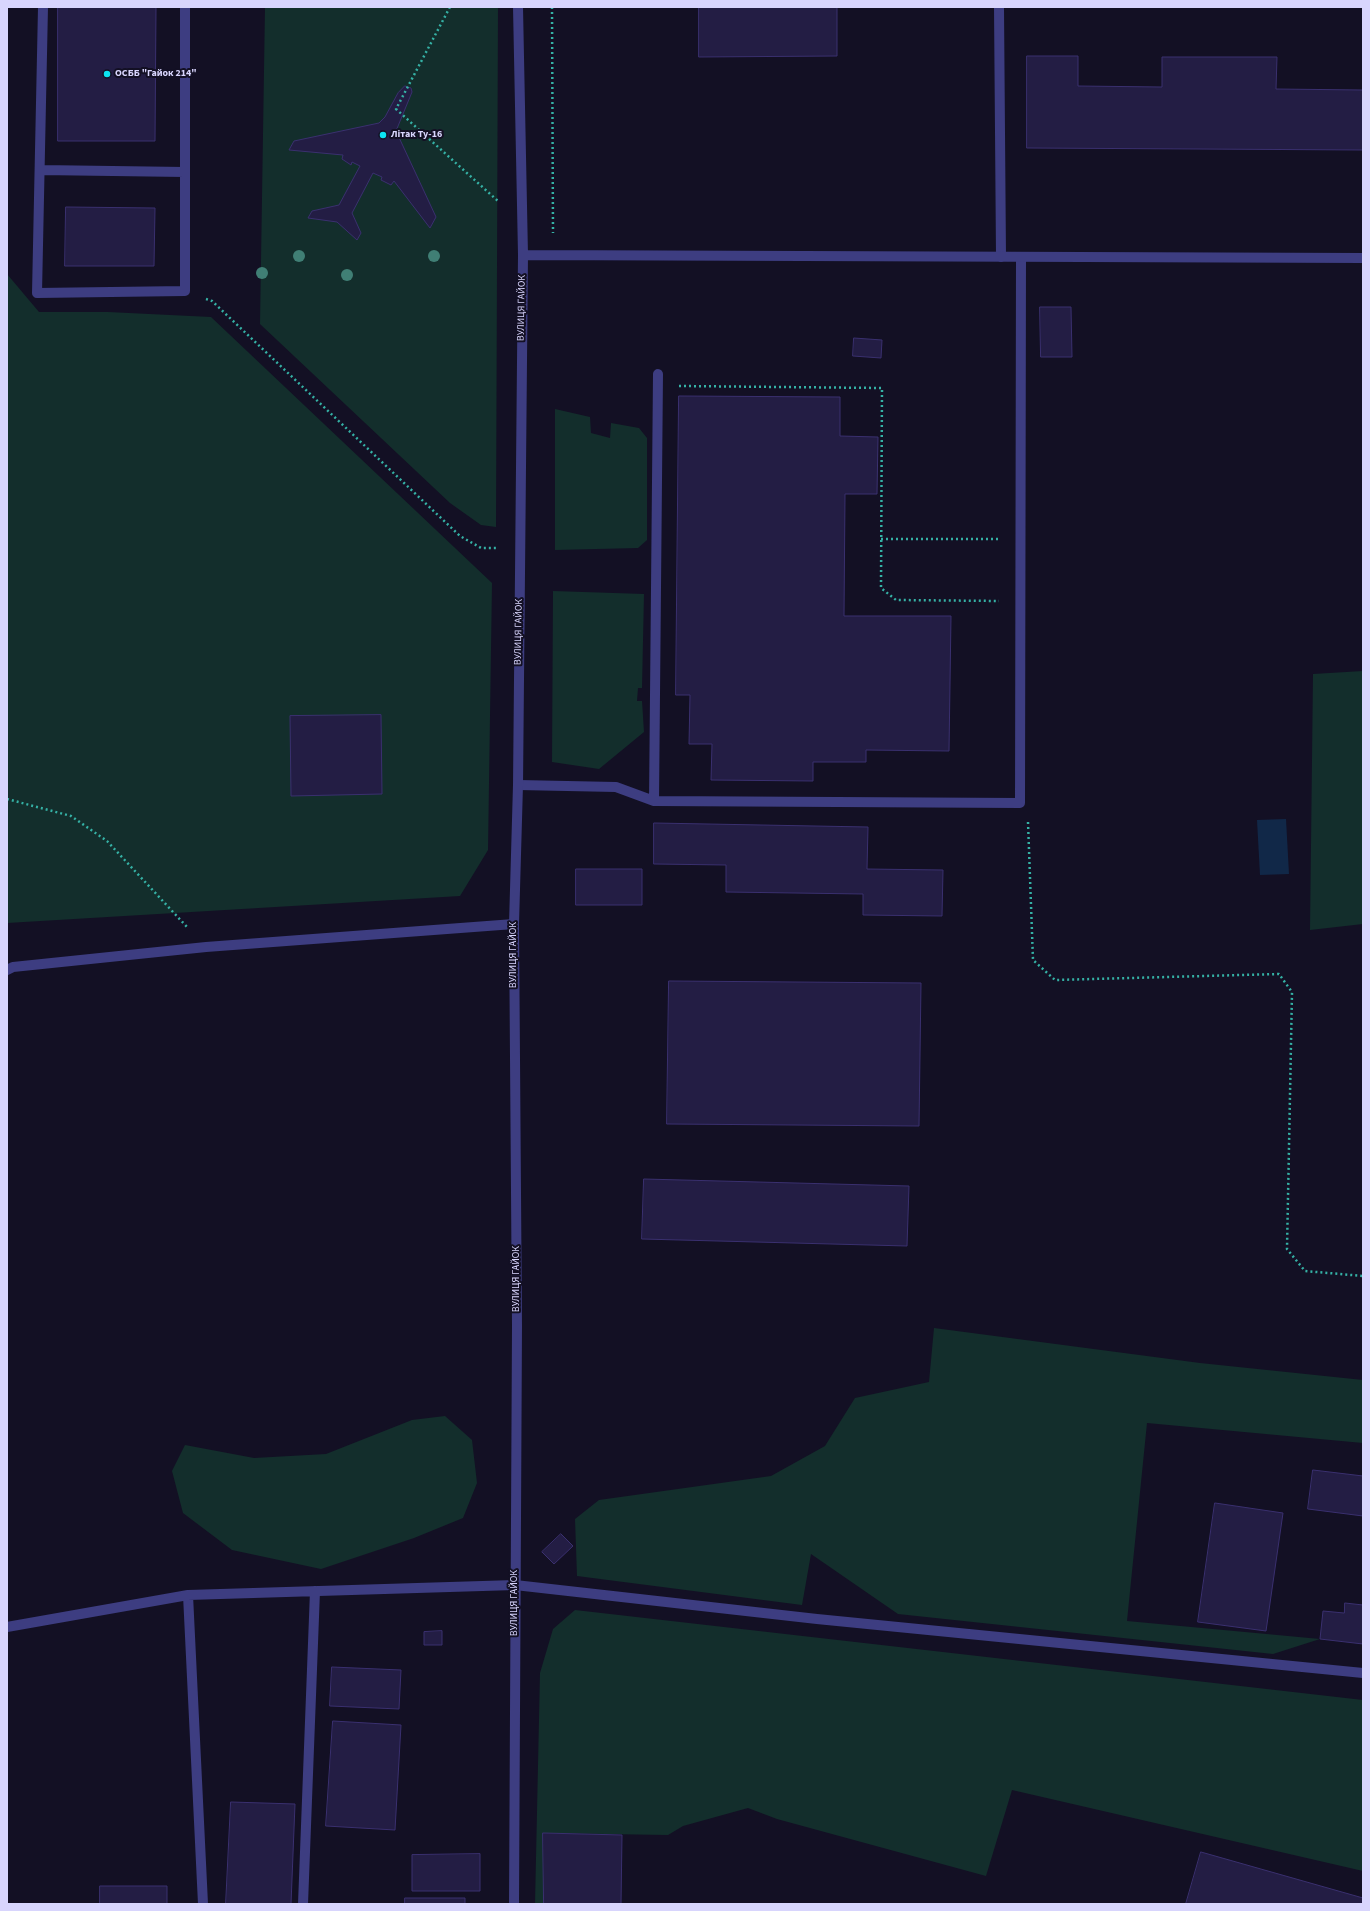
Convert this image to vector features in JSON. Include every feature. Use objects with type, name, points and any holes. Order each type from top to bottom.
[{"type":"street","points":[[43,7],[38,293],[185,291],[185,7]]},
{"type":"street","name":"ВУЛИЦЯ ГАЙОК","points":[[514,1904],[517,1326],[514,924],[518,785],[523,255],[518,7]]},
{"type":"street","points":[[999,7],[1001,257]]},
{"type":"street","points":[[40,170],[185,172]]},
{"type":"street","points":[[523,255],[1363,258]]},
{"type":"street","points":[[518,785],[616,787],[654,801],[1020,803],[1020,257]]},
{"type":"street","points":[[654,801],[658,374]]},
{"type":"street","points":[[7,970],[13,967],[206,947],[514,924]]},
{"type":"street","points":[[7,1627],[188,1595],[515,1585],[816,1619],[1363,1673]]},
{"type":"street","points":[[303,1904],[316,1591]]},
{"type":"street","points":[[188,1595],[203,1904]]},
{"type":"path","points":[[450,7],[396,109],[522,223]]},
{"type":"path","points":[[552,7],[553,256]]},
{"type":"path","points":[[185,291],[212,301],[460,536],[481,548],[520,550]]},
{"type":"path","points":[[659,386],[882,388],[881,588],[896,600],[1020,601]]},
{"type":"path","points":[[881,539],[1020,539]]},
{"type":"path","points":[[7,799],[71,816],[107,841],[206,947]]},
{"type":"path","points":[[1020,803],[1028,823],[1033,960],[1055,980],[1279,974],[1292,992],[1287,1249],[1305,1271],[1363,1276]]},
{"type":"green space","points":[[265,7],[498,7],[496,527],[481,525],[450,503],[260,324]]},
{"type":"green space","points":[[7,274],[39,312],[108,312],[211,317],[492,583],[488,850],[460,896],[7,923]]},
{"type":"green space","points":[[555,409],[590,417],[591,433],[610,438],[611,423],[639,428],[647,438],[647,540],[638,548],[555,550]]},
{"type":"green space","points":[[553,591],[644,594],[642,688],[638,688],[637,701],[642,701],[644,732],[599,769],[552,762]]},
{"type":"green space","points":[[1363,671],[1363,924],[1310,930],[1313,674]]},
{"type":"green space","points":[[934,1328],[1200,1363],[1363,1380],[1363,1443],[1147,1423],[1127,1621],[1320,1639],[1273,1654],[898,1614],[811,1554],[802,1605],[577,1576],[575,1519],[599,1500],[771,1476],[825,1446],[855,1398],[929,1382]]},
{"type":"green space","points":[[445,1416],[472,1440],[477,1483],[463,1518],[414,1538],[321,1569],[232,1550],[183,1513],[172,1471],[185,1445],[254,1458],[326,1454],[412,1420]]},
{"type":"green space","points":[[575,1610],[1363,1700],[1363,1871],[1012,1790],[986,1876],[777,1819],[748,1808],[683,1826],[668,1835],[543,1833],[544,1904],[535,1904],[540,1673],[553,1629]]},
{"type":"water","points":[[1286,819],[1289,874],[1260,875],[1257,820]]},
{"type":"building","name":"ОСББ \"Гайок 214\"","points":[[58,7],[156,7],[155,141],[58,141]]},
{"type":"building","points":[[699,7],[837,7],[837,56],[699,57]]},
{"type":"building","points":[[1027,56],[1078,56],[1078,86],[1162,87],[1162,57],[1277,57],[1276,89],[1363,90],[1363,150],[1027,148]]},
{"type":"building","points":[[405,86],[411,88],[412,92],[396,131],[436,217],[430,228],[394,181],[391,185],[381,180],[382,177],[373,173],[352,213],[361,233],[357,240],[337,222],[308,218],[312,211],[339,205],[360,166],[352,162],[351,165],[342,159],[343,155],[289,150],[294,141],[379,123],[385,117],[398,93]]},
{"type":"building","points":[[66,207],[155,208],[154,266],[65,266]]},
{"type":"building","points":[[1040,307],[1071,307],[1072,357],[1041,357]]},
{"type":"building","points":[[854,338],[882,340],[881,358],[853,356]]},
{"type":"building","points":[[679,396],[840,397],[840,436],[878,437],[877,494],[845,494],[844,616],[951,616],[949,751],[866,750],[866,762],[813,762],[813,781],[711,780],[712,744],[689,744],[690,695],[676,695]]},
{"type":"building","points":[[381,715],[382,794],[291,796],[290,716]]},
{"type":"building","points":[[654,823],[868,827],[867,869],[943,870],[942,916],[863,915],[863,894],[726,892],[726,865],[654,864]]},
{"type":"building","points":[[576,869],[642,869],[642,905],[576,905]]},
{"type":"building","points":[[669,981],[921,983],[919,1126],[667,1124]]},
{"type":"building","points":[[644,1179],[909,1186],[907,1246],[642,1239]]},
{"type":"building","points":[[1313,1470],[1363,1476],[1363,1516],[1308,1509]]},
{"type":"building","points":[[1215,1503],[1283,1513],[1266,1631],[1198,1622]]},
{"type":"building","points":[[561,1534],[573,1546],[554,1564],[542,1552]]},
{"type":"building","points":[[1345,1603],[1363,1605],[1363,1644],[1320,1639],[1323,1611],[1344,1613]]},
{"type":"building","points":[[442,1631],[442,1645],[424,1645],[424,1632]]},
{"type":"building","points":[[332,1667],[401,1670],[399,1709],[330,1706]]},
{"type":"building","points":[[333,1721],[401,1725],[395,1830],[326,1826]]},
{"type":"building","points":[[231,1802],[295,1804],[291,1904],[226,1904]]},
{"type":"building","points":[[543,1833],[622,1835],[621,1904],[544,1904]]},
{"type":"building","points":[[1201,1852],[1363,1898],[1363,1904],[1186,1904]]},
{"type":"building","points":[[480,1854],[480,1891],[412,1891],[412,1855]]},
{"type":"building","points":[[100,1886],[167,1886],[167,1904],[100,1904]]},
{"type":"building","points":[[405,1898],[465,1898],[465,1904],[405,1904]]},
{"type":"place","name":"ОСББ \"Гайок 214\"","points":[[107,74]]},
{"type":"place","name":"Літак Ту-16","points":[[383,135]]}]
